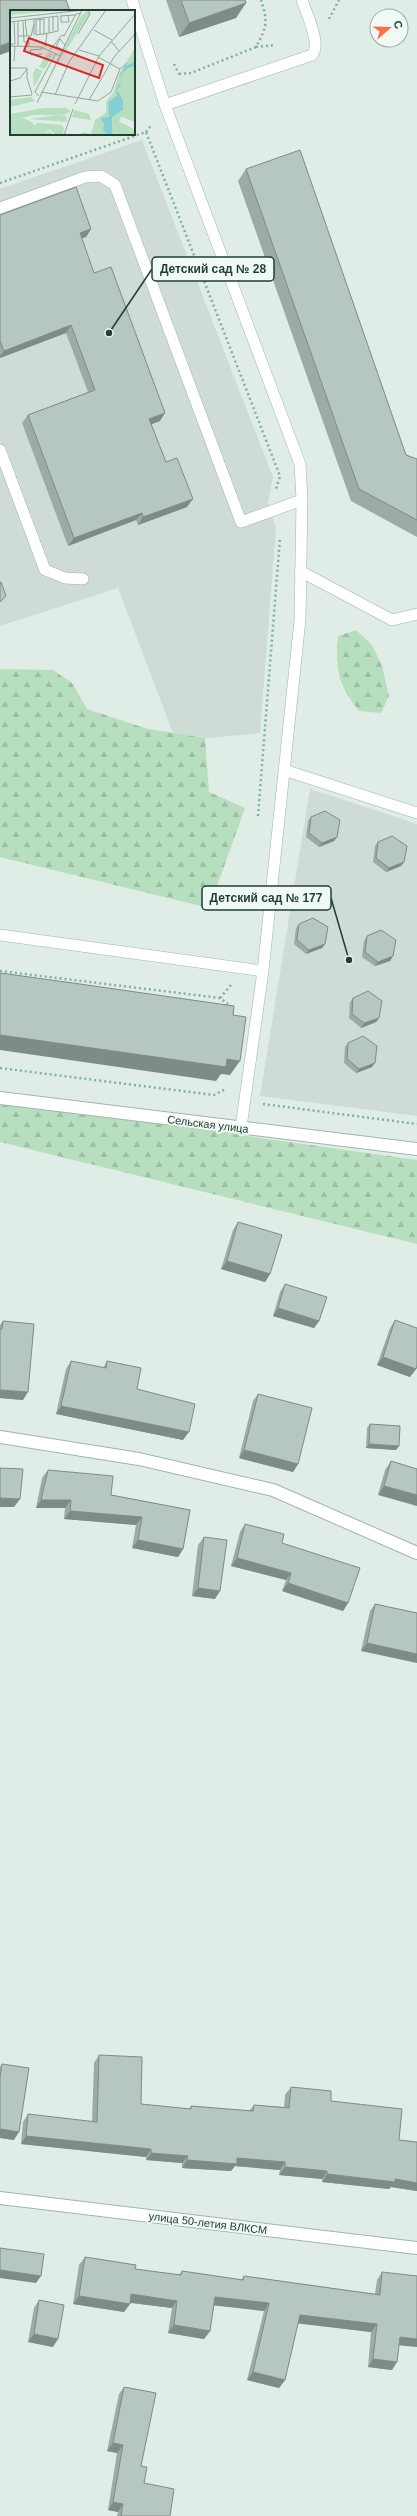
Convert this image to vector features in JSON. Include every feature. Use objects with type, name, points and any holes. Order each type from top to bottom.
[{"type":"street","name":"Сельская улица","points":[[0,1098],[417,1149]]},
{"type":"street","points":[[0,1437],[139,1459],[273,1490],[417,1553]]},
{"type":"street","name":"улица 50-летия ВЛКСМ","points":[[0,2198],[417,2248]]},
{"type":"lane","points":[[132,0],[165,105],[300,464],[302,500],[300,620],[263,971],[241,1128]]},
{"type":"lane","points":[[165,105],[312,55],[316,48],[316,42],[302,0]]},
{"type":"lane","points":[[0,208],[85,176],[101,176],[115,185],[240,522],[302,500]]},
{"type":"lane","points":[[0,450],[45,570],[66,578],[83,579]]},
{"type":"lane","points":[[300,571],[392,620],[417,614]]},
{"type":"lane","points":[[284,770],[417,813]]},
{"type":"lane","points":[[0,935],[263,971]]},
{"type":"path","points":[[179,74],[191,73],[256,47],[264,32],[267,17],[261,0]]},
{"type":"path","points":[[1,977],[1,971],[220,998],[229,1005],[238,1023]]},
{"type":"path","points":[[158,997],[159,990]]},
{"type":"path","points":[[0,1068],[214,1094],[223,1092],[235,1080],[259,1104],[417,1124]]},
{"type":"shaded area","points":[[142,140],[273,477],[268,503],[276,527],[260,733],[176,741],[118,588],[0,626],[0,189]]},
{"type":"shaded area","points":[[310,789],[417,824],[417,1116],[260,1096]]},
{"type":"green space","points":[[356,630],[372,645],[382,666],[389,696],[381,713],[359,711],[346,693],[342,684],[337,658],[338,636]]},
{"type":"green space","points":[[0,669],[53,670],[72,683],[87,709],[148,729],[205,738],[209,792],[245,808],[209,908],[0,857]]},
{"type":"green space","points":[[0,1101],[417,1160],[417,1244],[0,1142]]},
{"type":"building","points":[[0,0],[66,0],[70,10],[10,10],[10,42],[0,46]]},
{"type":"building","points":[[181,0],[245,0],[246,3],[189,23]]},
{"type":"building","points":[[300,150],[406,455],[417,459],[417,520],[359,489],[246,169]]},
{"type":"building","points":[[76,187],[91,229],[80,233],[94,273],[111,267],[165,413],[149,419],[166,462],[177,458],[193,499],[143,517],[142,513],[74,538],[28,415],[95,390],[71,325],[4,351],[0,341],[0,215]]},
{"type":"building","points":[[0,582],[6,596],[0,602]]},
{"type":"building","points":[[325,811],[340,820],[337,837],[322,843],[309,833],[311,817]]},
{"type":"building","points":[[392,836],[407,846],[404,862],[389,868],[376,858],[378,842]]},
{"type":"building","points":[[313,918],[328,927],[325,944],[309,950],[297,940],[299,924]]},
{"type":"building","points":[[381,930],[396,940],[393,956],[378,962],[365,952],[367,936]]},
{"type":"building","points":[[0,973],[234,1006],[233,1015],[246,1017],[240,1061],[227,1059],[226,1067],[0,1035]]},
{"type":"building","points":[[368,991],[382,1001],[379,1018],[364,1023],[352,1014],[353,998]]},
{"type":"building","points":[[363,1036],[377,1046],[375,1063],[359,1069],[347,1059],[348,1043]]},
{"type":"building","points":[[238,1222],[282,1235],[270,1274],[227,1261]]},
{"type":"building","points":[[285,1284],[327,1297],[319,1321],[278,1308]]},
{"type":"building","points":[[395,1320],[417,1328],[416,1369],[383,1357]]},
{"type":"building","points":[[3,1321],[34,1324],[28,1392],[0,1390],[0,1329],[2,1329]]},
{"type":"building","points":[[71,1361],[106,1368],[107,1361],[141,1368],[137,1389],[195,1404],[189,1432],[61,1406]]},
{"type":"building","points":[[258,1394],[312,1408],[298,1464],[244,1450]]},
{"type":"building","points":[[370,1424],[400,1426],[399,1446],[369,1444]]},
{"type":"building","points":[[391,1461],[417,1469],[417,1495],[384,1486]]},
{"type":"building","points":[[0,1468],[23,1469],[20,1499],[0,1498]]},
{"type":"building","points":[[48,1470],[113,1476],[111,1495],[190,1510],[183,1549],[138,1540],[142,1517],[70,1511],[71,1500],[41,1500]]},
{"type":"building","points":[[245,1524],[284,1534],[282,1543],[360,1568],[348,1603],[288,1583],[291,1573],[237,1558]]},
{"type":"building","points":[[204,1537],[227,1540],[220,1591],[198,1588]]},
{"type":"building","points":[[375,1604],[417,1613],[417,1654],[367,1643]]},
{"type":"building","points":[[99,2055],[142,2057],[141,2104],[191,2109],[191,2106],[253,2111],[254,2105],[289,2108],[291,2087],[331,2091],[331,2101],[402,2109],[399,2140],[417,2142],[417,2183],[395,2179],[395,2182],[327,2174],[327,2171],[285,2167],[285,2162],[237,2158],[237,2164],[187,2160],[188,2156],[151,2153],[151,2149],[26,2136],[28,2114],[97,2122]]},
{"type":"building","points":[[2,2064],[29,2068],[19,2132],[0,2129],[0,2077]]},
{"type":"building","points":[[0,2248],[44,2254],[41,2276],[0,2270]]},
{"type":"building","points":[[85,2257],[136,2265],[135,2269],[181,2275],[182,2271],[243,2280],[244,2276],[380,2295],[382,2272],[417,2276],[417,2339],[400,2337],[397,2362],[373,2359],[377,2324],[300,2315],[285,2380],[253,2372],[269,2303],[215,2297],[210,2331],[174,2325],[177,2301],[131,2294],[130,2304],[79,2296]]},
{"type":"building","points":[[39,2300],[64,2305],[58,2339],[34,2334]]},
{"type":"building","points":[[124,2387],[156,2393],[141,2466],[147,2467],[144,2483],[174,2489],[170,2516],[121,2516],[123,2504],[113,2502],[123,2445],[113,2443]]},
{"type":"place","name":"Детский сад № 28","points":[[109,333]]},
{"type":"place","name":"Детский сад № 177","points":[[349,960]]}]
